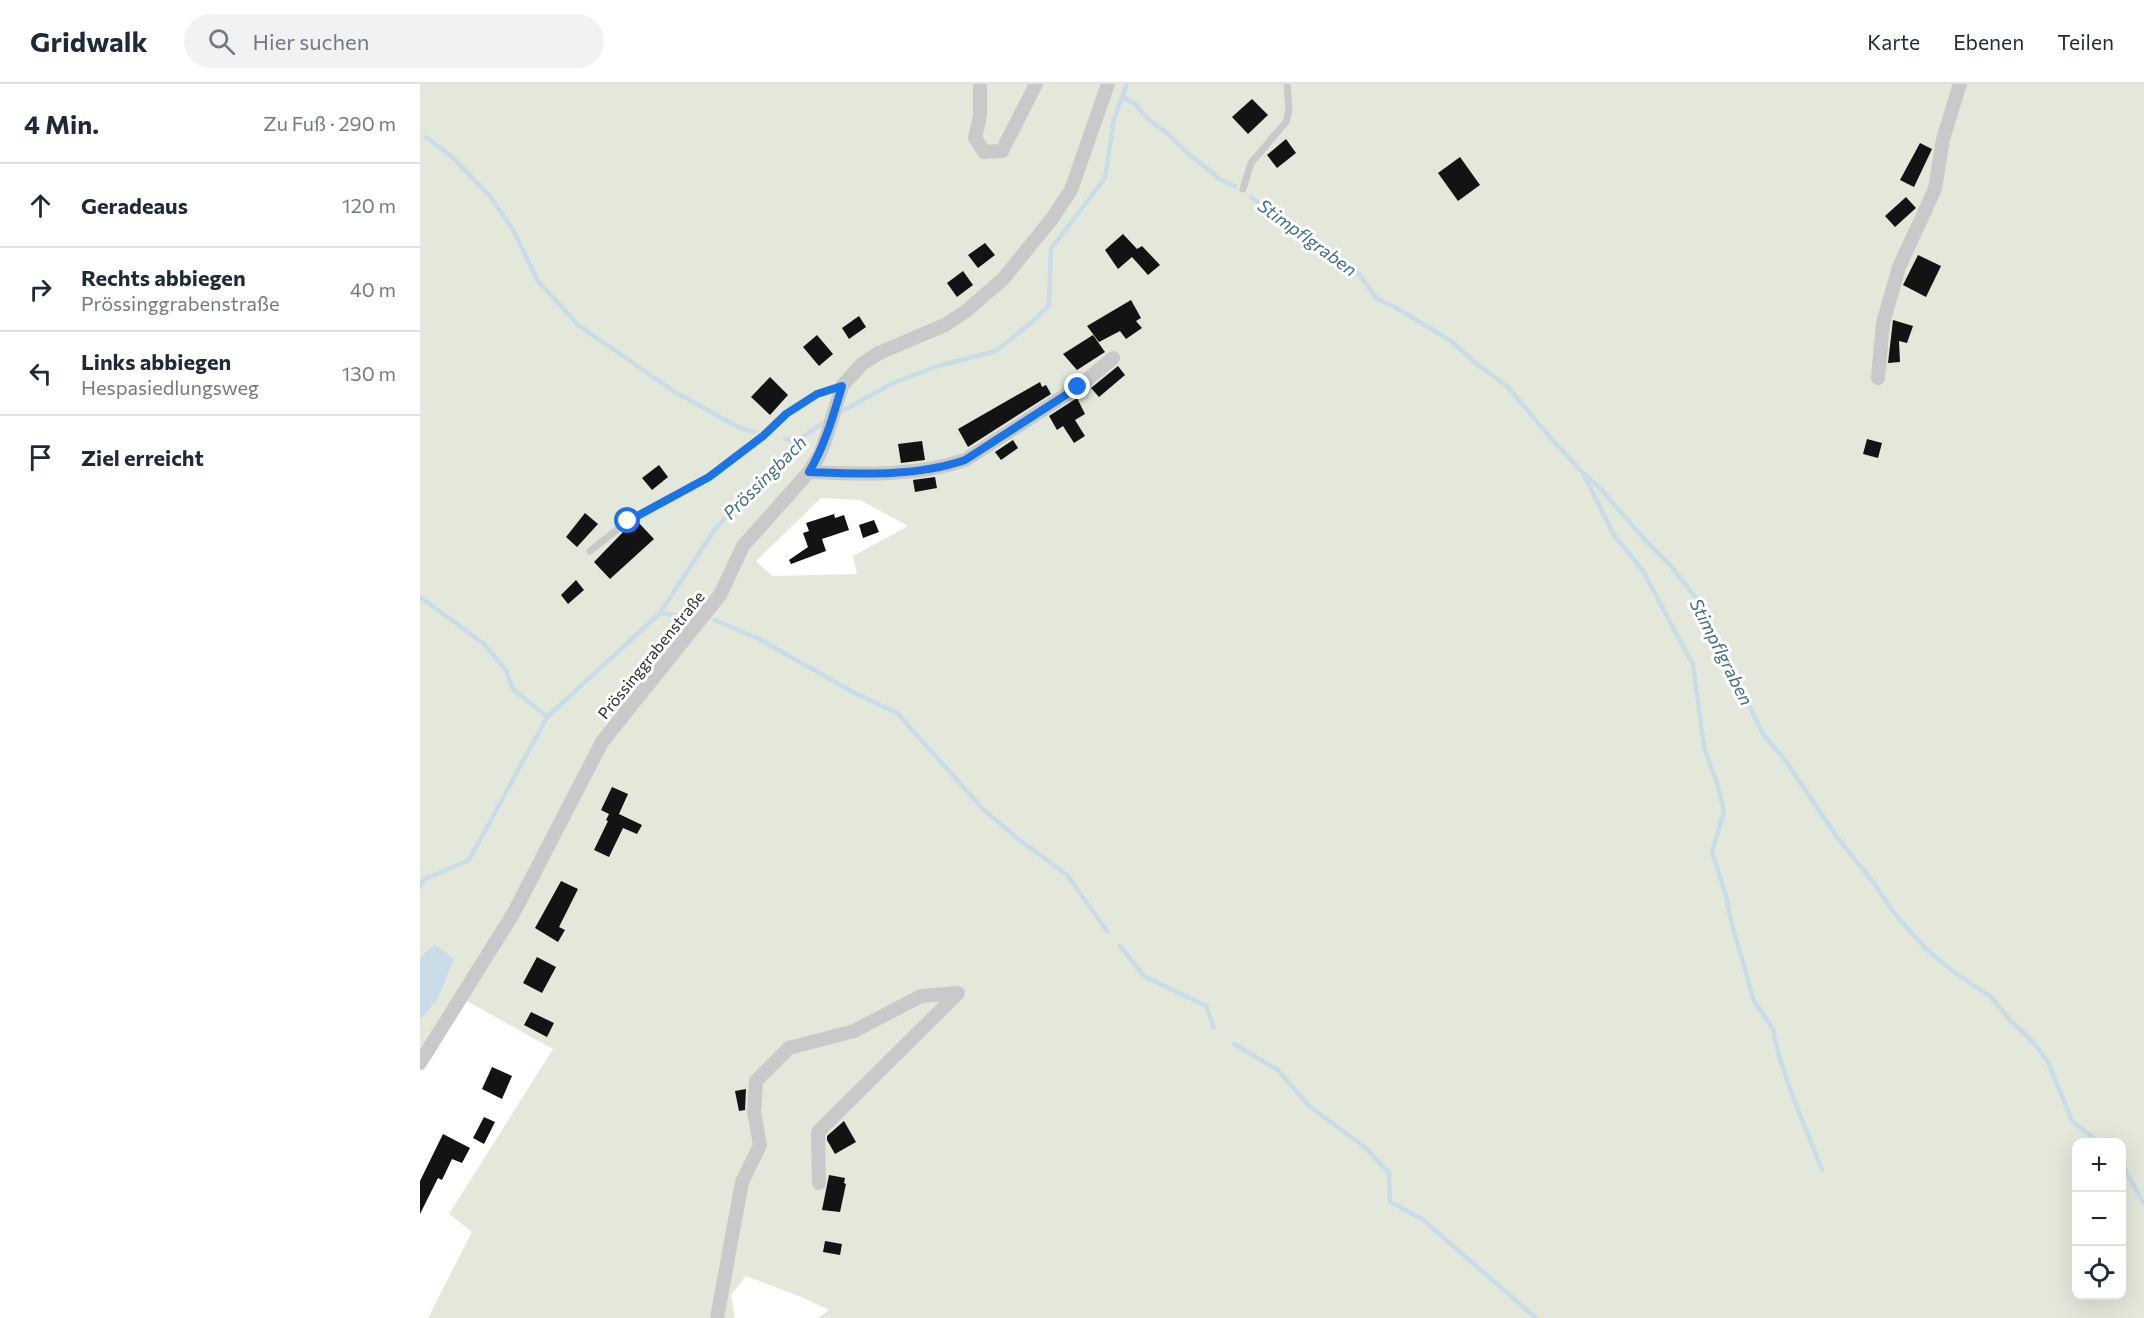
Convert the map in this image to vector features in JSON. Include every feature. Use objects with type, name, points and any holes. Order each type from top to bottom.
[{"type":"street","points":[[980,84],[980,116],[975,138],[984,152],[1002,151],[1036,84]]},
{"type":"street","name":"Prössinggrabenstraße","points":[[420,1063],[513,914],[602,742],[720,596],[743,546],[809,472],[820,454],[842,386],[862,364],[879,353],[945,325],[975,304],[1003,279],[1051,220],[1071,190],[1108,84]]},
{"type":"street","points":[[1878,378],[1883,324],[1899,267],[1935,189],[1943,140],[1960,84]]},
{"type":"street","points":[[809,472],[873,475],[949,466],[965,460],[1078,387],[1113,358]]},
{"type":"street","points":[[717,1318],[742,1182],[760,1145],[754,1112],[756,1081],[789,1048],[854,1031],[921,996],[958,993],[818,1132],[819,1183]]},
{"type":"lane","points":[[1243,189],[1251,163],[1286,122],[1289,110],[1287,84]]},
{"type":"lane","points":[[590,551],[628,521],[709,477],[763,436],[786,414],[817,394],[842,386]]},
{"type":"shaded area","points":[[420,84],[2144,84],[2144,1318],[818,1318],[829,1310],[746,1276],[731,1295],[735,1318],[428,1318],[472,1232],[449,1214],[553,1049],[456,995],[420,1054],[420,1020],[436,1002],[434,944],[420,958]],"holes":[[[821,498],[860,500],[908,526],[853,556],[857,574],[772,576],[756,561]]]},
{"type":"water","points":[[434,944],[454,959],[436,1002],[420,1020],[420,958]]},
{"type":"building","points":[[1252,99],[1268,115],[1248,134],[1232,117]]},
{"type":"building","points":[[1286,139],[1296,153],[1277,168],[1267,155]]},
{"type":"building","points":[[1920,143],[1932,149],[1914,187],[1900,180]]},
{"type":"building","points":[[1460,157],[1480,185],[1458,201],[1438,173]]},
{"type":"building","points":[[1906,197],[1916,208],[1895,227],[1885,216]]},
{"type":"building","points":[[1123,234],[1137,249],[1142,246],[1160,265],[1148,275],[1132,257],[1118,269],[1105,250]]},
{"type":"building","points":[[985,243],[995,255],[978,268],[968,255]]},
{"type":"building","points":[[1918,255],[1941,266],[1926,297],[1903,285]]},
{"type":"building","points":[[963,271],[973,285],[957,297],[947,283]]},
{"type":"building","points":[[1131,300],[1141,318],[1136,321],[1142,328],[1126,339],[1120,331],[1099,342],[1087,326]]},
{"type":"building","points":[[859,316],[866,327],[849,339],[842,328]]},
{"type":"building","points":[[1893,320],[1913,326],[1907,343],[1899,341],[1900,362],[1888,363]]},
{"type":"building","points":[[817,335],[833,354],[819,366],[803,347]]},
{"type":"building","points":[[1093,335],[1105,352],[1077,370],[1063,354]]},
{"type":"building","points":[[1118,366],[1125,375],[1099,397],[1091,388]]},
{"type":"building","points":[[770,377],[788,395],[770,415],[751,397]]},
{"type":"building","points":[[1040,382],[1042,387],[1046,385],[1051,394],[968,447],[958,429]]},
{"type":"building","points":[[1077,398],[1085,414],[1075,420],[1085,436],[1074,443],[1063,426],[1057,430],[1049,416]]},
{"type":"building","points":[[1867,439],[1882,443],[1878,458],[1863,454]]},
{"type":"building","points":[[1013,440],[1018,448],[1001,460],[995,452]]},
{"type":"building","points":[[922,441],[925,460],[901,463],[898,444]]},
{"type":"building","points":[[659,465],[668,477],[652,490],[642,478]]},
{"type":"building","points":[[935,477],[937,488],[915,492],[913,480]]},
{"type":"building","points":[[585,513],[598,524],[577,547],[566,537]]},
{"type":"building","points":[[834,514],[835,518],[844,515],[849,530],[822,539],[826,551],[791,564],[789,560],[808,547],[803,533],[809,531],[806,523]]},
{"type":"building","points":[[874,520],[879,532],[863,538],[859,525]]},
{"type":"building","points":[[638,522],[654,539],[610,579],[594,562],[625,530]]},
{"type":"building","points":[[576,580],[584,590],[568,604],[561,595]]},
{"type":"building","points":[[612,787],[628,794],[619,814],[642,825],[637,834],[623,828],[609,857],[594,850],[608,821],[606,820],[609,814],[601,810]]},
{"type":"building","points":[[561,881],[578,889],[559,927],[565,930],[558,942],[535,928]]},
{"type":"building","points":[[537,957],[556,967],[542,993],[523,983]]},
{"type":"building","points":[[531,1012],[554,1023],[547,1037],[524,1025]]},
{"type":"building","points":[[492,1067],[512,1076],[502,1099],[482,1089]]},
{"type":"building","points":[[746,1089],[745,1110],[739,1111],[735,1091]]},
{"type":"building","points":[[484,1117],[495,1122],[484,1144],[473,1138]]},
{"type":"building","points":[[844,1121],[856,1142],[835,1154],[827,1136]]},
{"type":"building","points":[[443,1134],[470,1148],[462,1163],[452,1159],[442,1180],[438,1178],[420,1214],[420,1181]]},
{"type":"building","points":[[829,1175],[845,1178],[844,1183],[846,1184],[840,1212],[822,1210]]},
{"type":"building","points":[[825,1241],[842,1244],[840,1255],[823,1252]]},
{"type":"waterway","name":"Prössingbach","points":[[837,414],[893,383],[938,366],[996,351],[1049,305],[1051,249],[1105,178],[1114,119],[1127,84]]},
{"type":"waterway","name":"Stimpflgraben","points":[[1122,97],[1135,104],[1148,119],[1221,180],[1235,186]]},
{"type":"waterway","points":[[426,137],[452,157],[490,196],[513,230],[538,281],[578,325],[675,392],[740,428],[754,432]]},
{"type":"waterway","name":"Stimpflgraben","points":[[1251,197],[1309,242],[1356,270],[1377,299],[1395,307],[1451,341],[1507,386],[1549,436],[1671,566],[1696,598],[1763,734],[1785,760],[1837,837],[1873,882],[1894,913],[1926,949],[1951,970],[1991,997],[2032,1041],[2048,1062],[2072,1121],[2094,1138]]},
{"type":"waterway","name":"Prössingbach","points":[[420,886],[425,879],[469,860],[547,717],[660,613],[715,529],[796,441],[828,420]]},
{"type":"waterway","points":[[785,439],[796,441]]},
{"type":"waterway","points":[[1584,475],[1614,535],[1643,571],[1693,665],[1704,747],[1724,811],[1712,852],[1754,1001],[1773,1029],[1791,1092],[1822,1170]]},
{"type":"waterway","points":[[420,597],[483,643],[506,670],[512,688],[547,717]]},
{"type":"waterway","points":[[660,613],[692,618]]},
{"type":"waterway","points":[[715,620],[759,639],[851,691],[897,713],[983,809],[1067,875],[1107,931]]},
{"type":"waterway","points":[[1120,946],[1144,976],[1206,1006],[1214,1028]]},
{"type":"waterway","points":[[1234,1044],[1278,1070],[1309,1106],[1366,1148],[1389,1173],[1390,1202],[1422,1219],[1536,1318]]},
{"type":"waterway","name":"Stimpflgraben","points":[[2126,1171],[2144,1204]]},
{"type":"route","points":[[628,521],[709,477],[763,436],[786,414],[817,394],[842,386],[820,454],[809,472],[873,475],[949,466],[965,460],[1078,387]]}]
